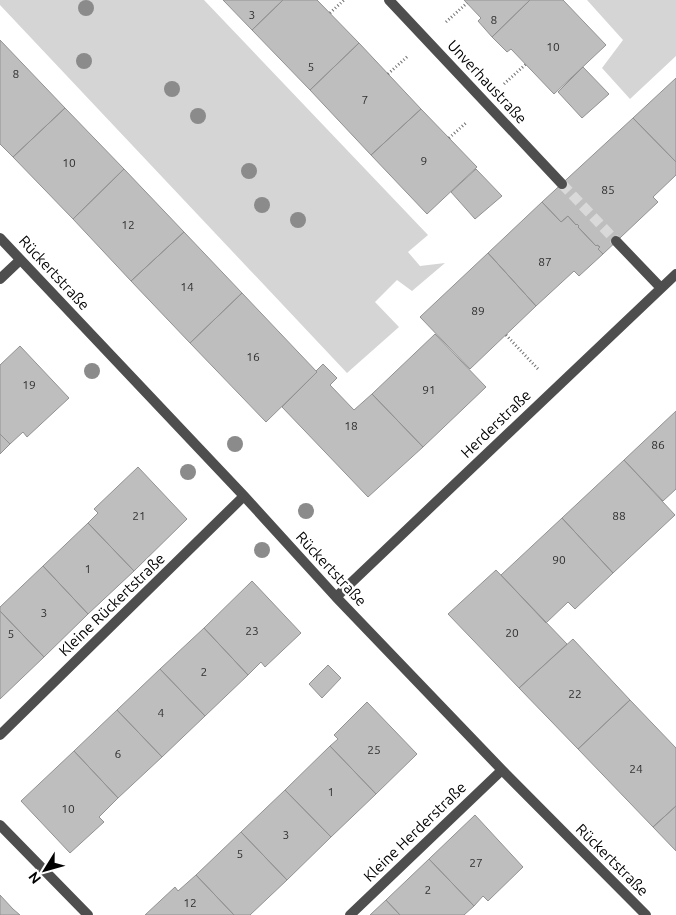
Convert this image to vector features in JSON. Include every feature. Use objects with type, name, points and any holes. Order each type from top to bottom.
[{"type":"street","name":"Unverhaustraße","points":[[389,0],[562,184]]},
{"type":"street","name":"Rückertstraße","points":[[0,238],[244,496],[336,597],[502,770],[646,915]]},
{"type":"street","points":[[616,241],[661,288]]},
{"type":"street","points":[[0,279],[20,260]]},
{"type":"street","name":"Herderstraße","points":[[336,597],[676,274]]},
{"type":"street","name":"Kleine Rückertstraße","points":[[0,735],[244,496]]},
{"type":"street","name":"Kleine Herderstraße","points":[[350,915],[502,770]]},
{"type":"street","points":[[0,825],[88,915]]},
{"type":"path","points":[[330,13],[344,0]]},
{"type":"path","points":[[506,335],[556,388]]},
{"type":"shaded area","points":[[0,0],[204,0],[428,235],[408,252],[420,266],[445,263],[412,291],[397,280],[375,302],[399,327],[347,373],[0,5]]},
{"type":"shaded area","points":[[587,0],[676,0],[676,56],[630,99],[602,68],[623,40]]},
{"type":"building","points":[[223,0],[283,0],[252,30]]},
{"type":"building","points":[[283,0],[317,0],[359,43],[310,90],[252,30]]},
{"type":"building","points":[[464,0],[530,0],[492,37],[478,21],[481,18]]},
{"type":"building","points":[[530,0],[563,0],[606,45],[554,94],[511,49],[507,52],[492,37]]},
{"type":"building","points":[[0,40],[65,108],[13,157],[0,144]]},
{"type":"building","points":[[359,43],[421,109],[371,155],[310,90]]},
{"type":"building","points":[[583,67],[609,94],[582,118],[558,92]]},
{"type":"building","points":[[676,78],[676,162],[633,118]]},
{"type":"building","points":[[65,108],[124,169],[73,219],[13,157]]},
{"type":"building","points":[[421,109],[477,167],[427,214],[371,155]]},
{"type":"building","points":[[633,118],[676,162],[676,175],[653,197],[658,202],[603,254],[598,249],[600,247],[596,246],[568,216],[561,222],[542,202]]},
{"type":"building","points":[[124,169],[184,232],[131,281],[73,219]]},
{"type":"building","points":[[476,169],[502,196],[475,219],[451,192]]},
{"type":"building","points":[[542,202],[561,222],[568,216],[596,246],[600,247],[598,249],[603,254],[579,276],[574,271],[536,306],[488,253]]},
{"type":"building","points":[[184,232],[242,293],[190,343],[131,281]]},
{"type":"building","points":[[488,253],[536,306],[470,369],[420,317]]},
{"type":"building","points":[[242,293],[317,372],[266,422],[190,343]]},
{"type":"building","points":[[435,334],[486,387],[423,447],[372,394]]},
{"type":"building","points":[[20,346],[69,398],[27,437],[23,432],[10,444],[0,434],[0,365]]},
{"type":"building","points":[[323,364],[337,378],[330,385],[354,410],[372,394],[423,447],[368,497],[282,407]]},
{"type":"building","points":[[676,411],[676,489],[663,501],[624,460]]},
{"type":"building","points":[[0,434],[10,444],[0,454]]},
{"type":"building","points":[[624,460],[675,515],[613,573],[562,518]]},
{"type":"building","points":[[138,467],[187,519],[134,571],[88,523],[98,513],[94,509]]},
{"type":"building","points":[[562,518],[613,573],[575,609],[568,602],[546,623],[501,575]]},
{"type":"building","points":[[88,523],[134,571],[88,614],[43,566]]},
{"type":"building","points":[[43,566],[88,614],[44,657],[0,611],[0,607]]},
{"type":"building","points":[[496,570],[567,644],[519,688],[448,614]]},
{"type":"building","points":[[252,581],[301,633],[265,667],[261,662],[248,675],[204,628]]},
{"type":"building","points":[[0,611],[44,657],[0,699]]},
{"type":"building","points":[[204,628],[248,675],[205,716],[160,669]]},
{"type":"building","points":[[573,639],[630,700],[578,749],[519,688]]},
{"type":"building","points":[[328,665],[341,678],[322,698],[309,684]]},
{"type":"building","points":[[160,669],[205,716],[162,757],[117,710]]},
{"type":"building","points":[[630,700],[676,748],[676,806],[653,827],[578,749]]},
{"type":"building","points":[[367,702],[417,754],[376,794],[330,746],[338,739],[334,735]]},
{"type":"building","points":[[117,710],[162,757],[118,798],[74,751]]},
{"type":"building","points":[[330,746],[376,794],[331,837],[285,790]]},
{"type":"building","points":[[74,751],[118,798],[99,817],[104,822],[70,853],[21,801]]},
{"type":"building","points":[[285,790],[331,837],[287,880],[241,832]]},
{"type":"building","points":[[676,806],[676,851],[653,827]]},
{"type":"building","points":[[475,815],[523,867],[488,901],[483,896],[474,906],[429,859]]},
{"type":"building","points":[[241,832],[287,880],[250,915],[234,915],[196,875]]},
{"type":"building","points":[[429,859],[474,906],[464,915],[400,915],[386,900]]},
{"type":"building","points":[[196,875],[234,915],[145,915],[175,887],[178,891]]},
{"type":"building","points":[[0,895],[13,909],[20,915],[0,915]]},
{"type":"building","points":[[386,900],[400,915],[370,915]]},
{"type":"tunnel","points":[[562,184],[616,241]]}]
